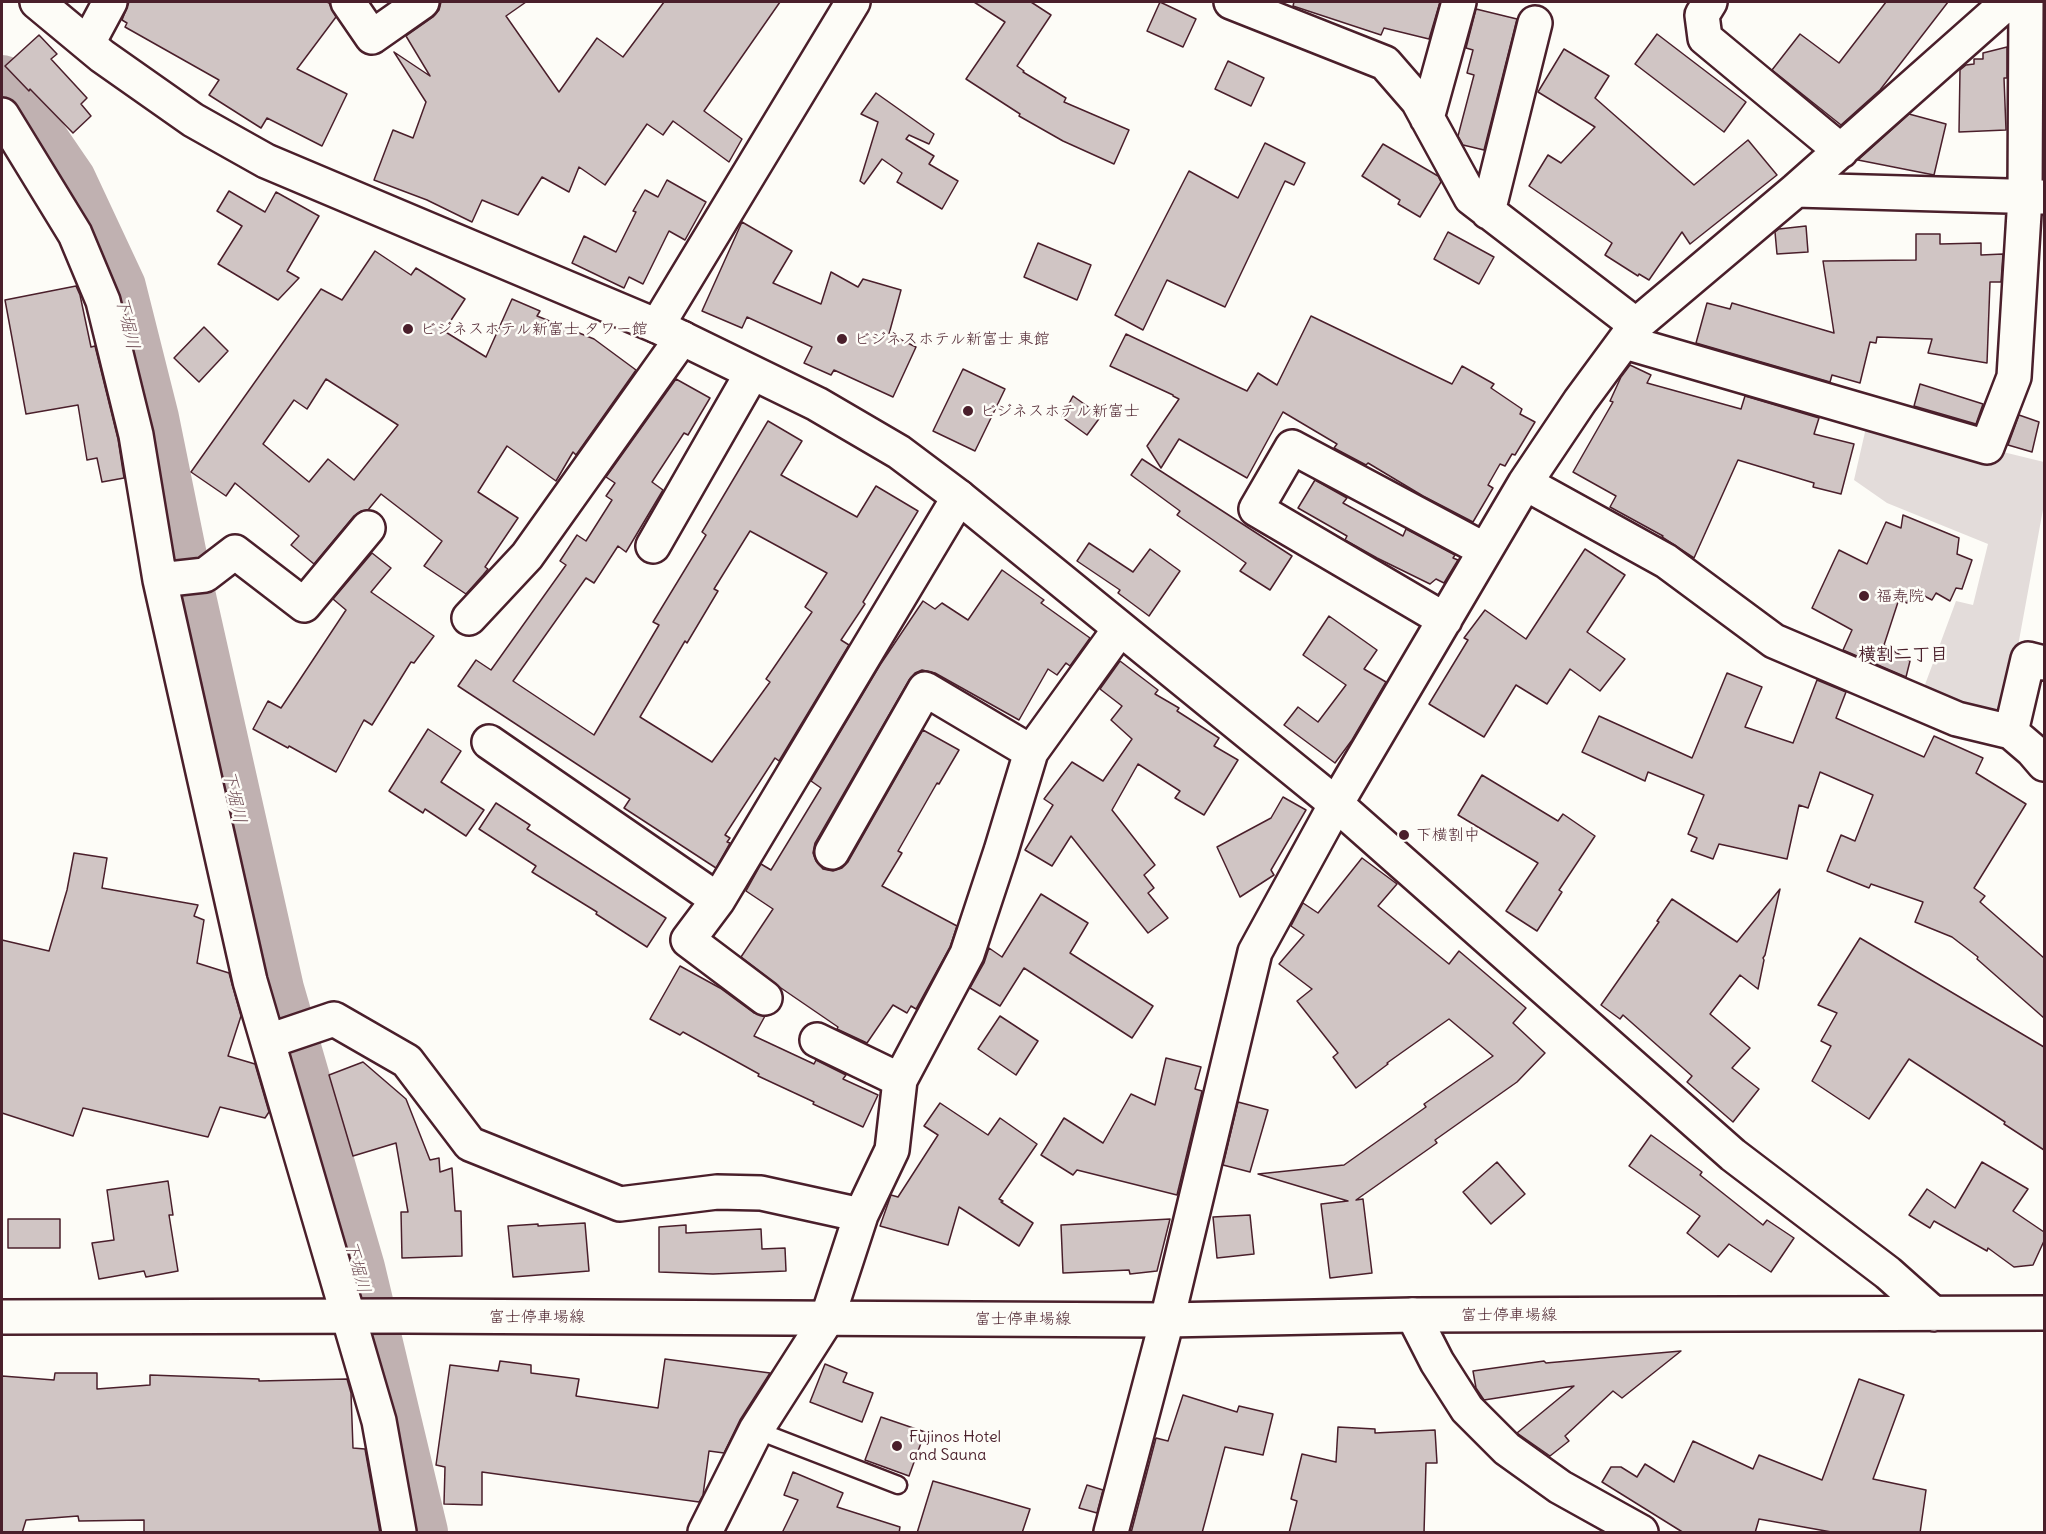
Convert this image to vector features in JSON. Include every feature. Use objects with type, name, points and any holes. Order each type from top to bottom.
[{"type":"street","points":[[37,2],[102,56],[193,120],[266,161],[670,332],[817,404],[899,452],[959,497],[1119,630],[1336,804],[1733,1155],[1888,1273],[1934,1314]]},
{"type":"street","points":[[88,43],[110,2]]},
{"type":"street","points":[[348,2],[372,37],[422,2]]},
{"type":"street","points":[[470,618],[527,556],[670,332],[853,2]]},
{"type":"street","points":[[1231,2],[1283,11],[1385,63],[1418,101],[1471,198],[1631,333],[1987,447],[2014,377],[2035,197],[2026,2]]},
{"type":"street","points":[[1427,118],[1459,2]]},
{"type":"street","points":[[1710,2],[1702,15],[1705,38],[1841,151]]},
{"type":"street","points":[[1111,1533],[1167,1320],[1255,952],[1336,804],[1525,483],[1580,401],[1631,333],[2008,2]]},
{"type":"street","points":[[1488,212],[1535,23]]},
{"type":"street","points":[[2,115],[75,234],[103,301],[136,435],[162,580],[250,981],[270,1041],[379,1421],[399,1533]]},
{"type":"street","points":[[1796,190],[2035,197]]},
{"type":"street","points":[[653,546],[752,373]]},
{"type":"street","points":[[1445,620],[1256,509],[1292,447],[1485,550]]},
{"type":"street","points":[[1525,483],[1666,561],[1774,641],[1957,719],[2010,732],[2032,750],[2044,764]]},
{"type":"street","points":[[765,998],[688,940],[718,900],[959,497]]},
{"type":"street","points":[[162,580],[205,575],[234,552],[304,605],[368,528]]},
{"type":"street","points":[[705,1533],[756,1430],[827,1319],[861,1215],[892,1150],[900,1080],[967,954],[1031,752],[1119,630]]},
{"type":"street","points":[[2010,732],[2028,659],[2044,663]]},
{"type":"street","points":[[832,852],[925,688],[1031,752]]},
{"type":"street","points":[[489,742],[718,900]]},
{"type":"street","points":[[270,1041],[334,1019],[407,1061],[471,1144],[620,1204],[717,1192],[761,1193],[861,1215]]},
{"type":"street","points":[[817,1040],[900,1080]]},
{"type":"street","name":"富士停車場線","points":[[2,1317],[404,1316],[1167,1320],[1413,1315],[2044,1313]]},
{"type":"street","points":[[1413,1315],[1437,1362],[1467,1409],[1507,1449],[1560,1487],[1641,1533]]},
{"type":"lane","points":[[756,1430],[898,1485]]},
{"type":"shaded area","points":[[1868,419],[2044,462],[2044,504],[2005,717],[1923,690],[1956,601],[1973,605],[1988,544],[1887,503],[1854,480]]},
{"type":"building","points":[[129,2],[329,3],[336,17],[297,69],[347,94],[322,146],[267,118],[261,128],[209,95],[219,80],[125,27],[127,23],[122,20]]},
{"type":"building","points":[[441,2],[526,2],[506,16],[559,92],[597,38],[623,57],[664,2],[780,2],[704,111],[742,139],[729,162],[673,121],[663,135],[647,124],[605,185],[579,167],[569,192],[542,177],[518,215],[482,200],[472,222],[427,200],[374,180],[393,130],[413,138],[426,102],[394,52],[430,76],[406,36],[433,17],[439,10]]},
{"type":"building","points":[[974,2],[1031,2],[1051,15],[1017,66],[1066,98],[1064,102],[1129,130],[1114,164],[1063,141],[1019,116],[1020,114],[966,79],[1005,22]]},
{"type":"building","points":[[1160,2],[1196,19],[1183,47],[1147,31]]},
{"type":"building","points":[[1294,2],[1440,2],[1429,39],[1384,28],[1381,35],[1293,6]]},
{"type":"building","points":[[1886,2],[1948,2],[1880,90],[1841,125],[1772,70],[1800,34],[1839,63]]},
{"type":"building","points":[[1476,9],[1517,19],[1484,150],[1463,145],[1458,136],[1474,75],[1467,73],[1473,50],[1466,48]]},
{"type":"building","points":[[1657,34],[1746,102],[1724,132],[1635,64]]},
{"type":"building","points":[[39,35],[57,54],[51,59],[87,98],[81,104],[91,116],[73,133],[5,66]]},
{"type":"building","points":[[2007,47],[2007,78],[2004,78],[2006,130],[1959,132],[1960,70],[1966,65],[1974,64],[1974,59],[1983,59],[1983,53]]},
{"type":"building","points":[[1564,49],[1609,76],[1595,98],[1694,185],[1748,140],[1777,175],[1690,244],[1682,232],[1649,280],[1639,274],[1638,276],[1605,255],[1612,243],[1529,186],[1548,155],[1561,163],[1595,127],[1538,92]]},
{"type":"building","points":[[1228,61],[1264,78],[1251,106],[1215,89]]},
{"type":"building","points":[[876,93],[934,134],[929,144],[909,135],[906,139],[934,156],[929,164],[958,181],[942,209],[897,182],[902,173],[882,159],[864,184],[860,181],[878,122],[861,114]]},
{"type":"building","points":[[1909,114],[1946,124],[1934,175],[1858,160]]},
{"type":"building","points":[[1265,143],[1305,163],[1294,185],[1285,181],[1225,307],[1167,280],[1143,330],[1115,315],[1189,171],[1238,198]]},
{"type":"building","points":[[1383,144],[1438,176],[1441,182],[1420,217],[1398,204],[1400,200],[1362,176]]},
{"type":"building","points":[[667,180],[706,202],[685,240],[669,231],[643,284],[629,277],[624,288],[572,263],[584,236],[616,252],[636,212],[633,211],[645,190],[658,197]]},
{"type":"building","points":[[229,191],[265,212],[276,192],[319,216],[287,271],[299,278],[278,300],[218,264],[242,226],[217,211]]},
{"type":"building","points":[[742,222],[792,251],[773,283],[821,304],[831,272],[858,287],[863,279],[901,290],[889,334],[916,347],[893,397],[834,370],[831,375],[804,363],[812,347],[747,317],[742,328],[702,311]]},
{"type":"building","points":[[1806,226],[1808,252],[1777,254],[1775,232],[1779,229]]},
{"type":"building","points":[[1448,232],[1494,257],[1479,284],[1434,259]]},
{"type":"building","points":[[1916,234],[1940,234],[1940,244],[1981,243],[1981,255],[2003,254],[2001,282],[1990,282],[1987,363],[1928,353],[1932,339],[1877,337],[1876,343],[1870,342],[1860,383],[1832,375],[1830,382],[1696,343],[1707,303],[1730,309],[1732,303],[1834,333],[1823,261],[1916,260]]},
{"type":"building","points":[[1038,243],[1091,265],[1077,300],[1024,277]]},
{"type":"building","points":[[375,251],[411,275],[416,268],[465,299],[444,331],[486,357],[512,299],[540,311],[537,316],[594,339],[636,370],[576,455],[573,452],[556,481],[507,446],[478,492],[518,518],[485,567],[488,569],[466,594],[424,566],[442,541],[381,494],[368,510],[361,511],[354,516],[314,564],[291,545],[299,536],[235,483],[226,496],[191,472],[321,289],[342,300]],"holes":[[[326,379],[398,425],[354,480],[328,459],[309,482],[263,444],[294,400],[307,409]]]},
{"type":"building","points":[[76,286],[91,347],[95,346],[118,439],[124,478],[102,482],[97,458],[87,460],[78,405],[26,414],[5,300]]},
{"type":"building","points":[[1311,316],[1452,384],[1462,366],[1494,384],[1491,388],[1522,409],[1520,414],[1535,422],[1515,455],[1512,454],[1505,466],[1500,464],[1488,485],[1493,488],[1473,522],[1423,496],[1368,463],[1366,465],[1334,448],[1337,444],[1283,412],[1247,478],[1179,439],[1161,468],[1147,446],[1179,399],[1110,366],[1126,334],[1247,391],[1258,373],[1277,385]]},
{"type":"building","points":[[204,327],[228,351],[199,382],[174,358]]},
{"type":"building","points":[[1630,365],[1651,375],[1647,383],[1741,409],[1745,396],[1819,418],[1814,434],[1854,444],[1841,494],[1813,487],[1814,483],[1738,460],[1694,558],[1663,536],[1610,507],[1616,496],[1573,472],[1613,402],[1610,401],[1621,377]]},
{"type":"building","points":[[963,369],[1005,389],[975,451],[933,431]]},
{"type":"building","points":[[676,379],[710,398],[688,435],[684,433],[652,482],[663,490],[626,552],[618,546],[594,583],[586,578],[513,681],[594,735],[659,625],[653,622],[706,535],[702,532],[768,421],[802,441],[781,475],[857,517],[876,486],[918,511],[863,602],[865,604],[841,640],[849,645],[779,761],[775,758],[725,835],[730,838],[727,842],[730,843],[716,868],[624,808],[630,799],[458,686],[476,660],[491,670],[566,565],[560,561],[577,535],[586,541],[612,500],[606,496],[615,483],[606,477]],"holes":[[[750,531],[827,573],[805,607],[812,612],[766,679],[770,682],[712,762],[640,717],[718,591],[714,589]]]},
{"type":"building","points":[[1920,384],[1983,404],[1976,424],[1914,406]]},
{"type":"building","points":[[1073,396],[1101,416],[1087,435],[1062,417]]},
{"type":"building","points":[[2019,415],[2039,422],[2032,452],[2008,445]]},
{"type":"building","points":[[1142,459],[1292,556],[1270,590],[1240,571],[1246,563],[1177,515],[1180,511],[1131,475]]},
{"type":"building","points":[[1315,480],[1347,498],[1343,503],[1403,536],[1406,529],[1455,555],[1453,558],[1458,560],[1444,583],[1436,579],[1430,584],[1377,558],[1345,540],[1347,536],[1298,508]]},
{"type":"building","name":"福寿院","points":[[1903,515],[1959,538],[1957,554],[1972,560],[1962,589],[1956,588],[1950,601],[1936,593],[1932,600],[1913,590],[1907,603],[1899,599],[1884,645],[1910,661],[1906,677],[1843,650],[1852,630],[1812,608],[1839,550],[1867,564],[1886,522],[1901,528]]},
{"type":"building","points":[[1089,543],[1133,572],[1150,549],[1180,571],[1149,616],[1118,593],[1120,590],[1077,561]]},
{"type":"building","points":[[1585,549],[1625,575],[1587,632],[1625,659],[1600,691],[1570,669],[1547,704],[1516,685],[1484,737],[1429,704],[1468,640],[1464,638],[1485,610],[1526,639]]},
{"type":"building","points":[[372,553],[391,568],[371,592],[434,636],[414,663],[411,662],[372,725],[364,720],[336,772],[253,729],[268,701],[281,708],[346,610],[333,599]]},
{"type":"building","points":[[1002,570],[1044,600],[1041,603],[1090,638],[1070,666],[1066,663],[1057,675],[1048,669],[1019,720],[935,673],[922,670],[915,673],[815,843],[813,853],[823,869],[833,871],[842,868],[848,862],[923,730],[959,750],[898,851],[902,853],[882,886],[957,926],[950,947],[916,1009],[911,1006],[907,1013],[893,1005],[867,1043],[837,1029],[838,1027],[741,957],[773,909],[746,891],[761,864],[771,870],[821,788],[811,781],[880,665],[923,601],[935,609],[942,603],[968,620]]},
{"type":"building","points":[[1329,616],[1377,650],[1364,669],[1386,682],[1352,740],[1335,763],[1284,725],[1298,707],[1318,722],[1346,685],[1303,655]]},
{"type":"building","points":[[1120,661],[1158,690],[1155,694],[1179,708],[1177,711],[1219,738],[1214,746],[1238,760],[1204,815],[1175,798],[1180,791],[1138,764],[1112,810],[1155,865],[1144,875],[1154,888],[1148,893],[1168,918],[1148,933],[1071,836],[1052,866],[1025,850],[1053,805],[1044,799],[1072,762],[1103,781],[1132,739],[1111,720],[1122,706],[1100,689]]},
{"type":"building","points":[[1727,673],[1762,687],[1745,727],[1793,743],[1817,680],[1846,692],[1836,718],[1924,757],[1934,736],[1983,758],[1976,773],[2026,804],[1974,888],[1985,896],[1980,902],[2044,958],[2044,1018],[1977,959],[1978,957],[1952,937],[1915,922],[1923,902],[1871,884],[1869,888],[1827,871],[1841,835],[1855,841],[1873,795],[1820,772],[1808,808],[1799,805],[1787,859],[1719,844],[1713,859],[1691,851],[1697,838],[1688,834],[1704,795],[1648,772],[1645,781],[1582,752],[1599,716],[1692,758]]},
{"type":"building","points":[[428,729],[461,751],[441,782],[484,810],[466,836],[425,809],[423,813],[389,791]]},
{"type":"building","points":[[1482,775],[1558,821],[1563,814],[1595,836],[1559,890],[1562,892],[1537,931],[1506,911],[1538,863],[1458,815]]},
{"type":"building","points":[[1283,797],[1306,810],[1271,870],[1274,875],[1240,897],[1217,847],[1271,818]]},
{"type":"building","points":[[496,803],[530,825],[527,829],[666,918],[647,947],[596,914],[597,912],[532,872],[536,866],[479,829]]},
{"type":"building","points":[[74,853],[107,858],[102,888],[198,905],[194,916],[204,920],[197,963],[229,973],[241,1016],[228,1056],[255,1064],[269,1112],[265,1118],[220,1107],[208,1137],[83,1108],[73,1136],[2,1113],[2,940],[49,951],[67,890]]},
{"type":"building","points":[[1362,858],[1397,884],[1378,906],[1449,964],[1459,951],[1526,1008],[1513,1023],[1545,1053],[1517,1082],[1435,1140],[1437,1143],[1356,1200],[1363,1199],[1372,1273],[1330,1278],[1321,1204],[1348,1201],[1258,1174],[1344,1165],[1426,1107],[1424,1104],[1493,1056],[1449,1019],[1356,1088],[1333,1057],[1338,1053],[1297,1001],[1312,989],[1279,964],[1304,935],[1291,926],[1303,903],[1318,913]]},
{"type":"building","points":[[1780,889],[1758,989],[1740,975],[1710,1014],[1750,1048],[1732,1068],[1759,1089],[1733,1122],[1687,1082],[1692,1076],[1623,1015],[1620,1019],[1601,1005],[1659,922],[1657,921],[1672,899],[1737,942]]},
{"type":"building","points":[[1041,894],[1088,923],[1070,953],[1153,1006],[1132,1038],[1024,968],[1000,1006],[970,988],[984,963],[989,948],[1002,957]]},
{"type":"building","points":[[1860,938],[2044,1047],[2044,1150],[1909,1059],[1869,1119],[1812,1081],[1831,1046],[1821,1041],[1837,1013],[1818,1005]]},
{"type":"building","points":[[680,966],[720,988],[754,1013],[765,1016],[754,1036],[814,1064],[816,1060],[846,1075],[843,1079],[878,1095],[863,1127],[758,1076],[759,1074],[683,1032],[680,1035],[650,1019]]},
{"type":"building","points":[[1000,1016],[1038,1041],[1016,1075],[978,1049]]},
{"type":"building","points":[[1166,1058],[1201,1067],[1195,1089],[1202,1091],[1177,1195],[1077,1170],[1073,1175],[1041,1155],[1064,1118],[1103,1143],[1131,1094],[1155,1105]]},
{"type":"building","points":[[363,1062],[406,1099],[430,1160],[439,1158],[440,1172],[452,1168],[455,1211],[461,1211],[462,1256],[402,1258],[401,1212],[408,1212],[396,1143],[353,1156],[329,1075]]},
{"type":"building","points":[[1238,1102],[1268,1110],[1250,1172],[1223,1165]]},
{"type":"building","points":[[940,1103],[988,1135],[1000,1118],[1037,1144],[999,1199],[1033,1223],[1019,1246],[959,1207],[948,1245],[880,1226],[891,1195],[898,1197],[938,1135],[924,1126]]},
{"type":"building","points":[[1651,1135],[1702,1172],[1700,1175],[1763,1225],[1767,1220],[1794,1238],[1771,1272],[1729,1244],[1718,1257],[1687,1233],[1700,1216],[1629,1166]]},
{"type":"building","points":[[1497,1162],[1525,1194],[1491,1224],[1463,1192]]},
{"type":"building","points":[[1982,1162],[2028,1189],[2013,1211],[2044,1232],[2044,1241],[2033,1265],[2014,1267],[1988,1248],[1987,1251],[1934,1221],[1930,1228],[1909,1215],[1927,1189],[1955,1208]]},
{"type":"building","points":[[168,1181],[173,1215],[169,1215],[178,1271],[146,1277],[144,1271],[99,1279],[92,1243],[114,1240],[107,1190]]},
{"type":"building","points":[[1250,1215],[1254,1254],[1217,1258],[1213,1217]]},
{"type":"building","points":[[8,1219],[60,1219],[60,1248],[8,1248]]},
{"type":"building","points":[[1170,1219],[1157,1271],[1130,1274],[1129,1270],[1063,1273],[1061,1225]]},
{"type":"building","points":[[585,1223],[589,1271],[513,1277],[508,1226]]},
{"type":"building","points":[[686,1225],[686,1233],[761,1229],[762,1249],[785,1248],[786,1271],[713,1274],[659,1272],[659,1227]]},
{"type":"building","points":[[1681,1351],[1622,1398],[1613,1391],[1565,1436],[1569,1441],[1550,1456],[1517,1433],[1574,1386],[1484,1400],[1476,1388],[1473,1371],[1544,1361],[1546,1363]]},
{"type":"building","points":[[665,1359],[770,1373],[740,1420],[724,1453],[709,1451],[703,1495],[699,1502],[482,1472],[482,1505],[444,1504],[445,1467],[436,1465],[450,1365],[498,1371],[500,1361],[531,1365],[531,1373],[579,1379],[576,1396],[658,1408]]},
{"type":"building","points":[[825,1364],[847,1373],[843,1382],[873,1393],[862,1422],[810,1402]]},
{"type":"building","points":[[55,1373],[97,1373],[97,1389],[150,1385],[150,1375],[259,1379],[259,1381],[347,1379],[351,1393],[353,1448],[365,1449],[380,1533],[144,1533],[144,1520],[79,1521],[78,1516],[26,1520],[22,1533],[2,1533],[2,1376],[54,1380]]},
{"type":"building","points":[[1859,1379],[1904,1395],[1873,1479],[1926,1490],[1920,1533],[1837,1533],[1759,1519],[1755,1533],[1684,1533],[1602,1482],[1611,1467],[1621,1467],[1637,1477],[1645,1464],[1674,1482],[1693,1441],[1753,1469],[1759,1455],[1822,1480]]},
{"type":"building","points":[[1183,1395],[1237,1412],[1239,1406],[1273,1414],[1263,1455],[1225,1447],[1202,1533],[1131,1533],[1156,1438],[1168,1441]]},
{"type":"building","points":[[881,1417],[925,1432],[909,1476],[865,1460]]},
{"type":"building","points":[[1338,1427],[1375,1429],[1375,1433],[1435,1430],[1437,1463],[1426,1463],[1424,1533],[1289,1533],[1297,1501],[1291,1499],[1302,1454],[1336,1462]]},
{"type":"building","points":[[793,1472],[843,1493],[837,1507],[900,1527],[899,1533],[782,1533],[798,1500],[784,1495]]},
{"type":"building","points":[[933,1481],[1030,1509],[1022,1533],[917,1533]]},
{"type":"building","points":[[1087,1485],[1103,1490],[1097,1513],[1079,1508]]},
{"type":"waterway","name":"下堀川","points":[[2,82],[69,180],[119,287],[152,418],[181,561],[277,989],[358,1268],[421,1532]]},
{"type":"place","name":"ビジネスホテル新富士 タワー館","points":[[408,329]]},
{"type":"place","name":"ビジネスホテル新富士 東館","points":[[842,339]]},
{"type":"place","name":"ビジネスホテル新富士","points":[[968,411]]},
{"type":"place","name":"福寿院","points":[[1864,596]]},
{"type":"place","name":"下横割中","points":[[1404,835]]},
{"type":"place","name":"Fujinos Hotel and Sauna","points":[[897,1446]]},
{"type":"district","name":"横割二丁目","points":[[1903,655]]}]
